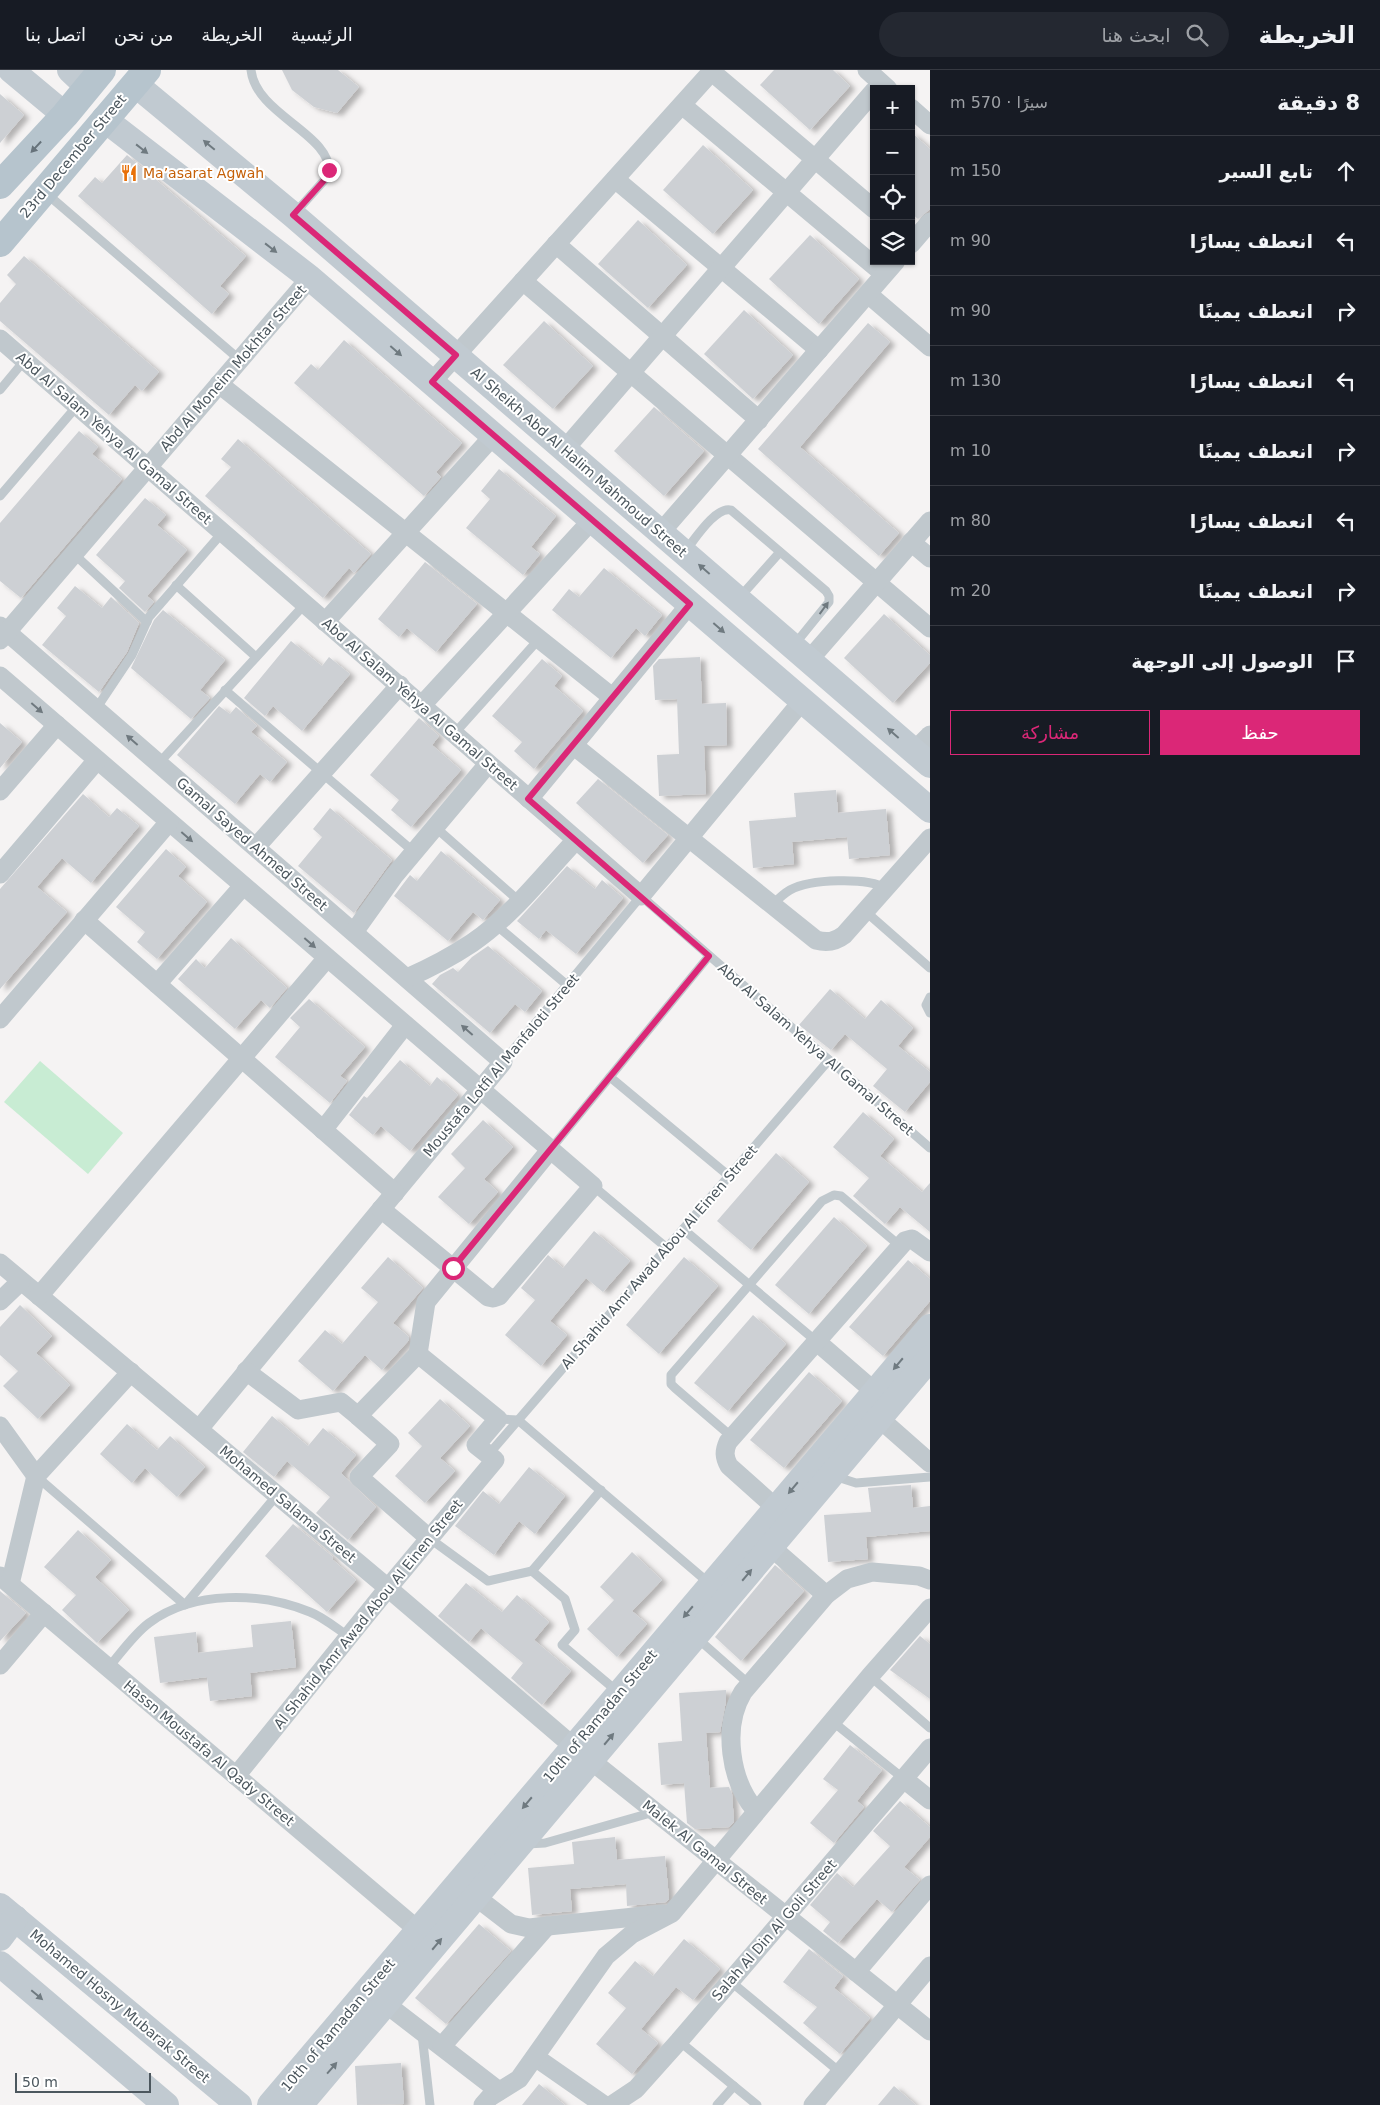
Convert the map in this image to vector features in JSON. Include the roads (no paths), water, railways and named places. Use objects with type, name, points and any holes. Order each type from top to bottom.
[{"type":"main road","points":[[0,185],[65,115],[86,75]]},
{"type":"main road","name":"23rd December Street","points":[[0,243],[141,77]]},
{"type":"street","points":[[12,70],[65,115]]},
{"type":"street","points":[[432,382],[713,71],[870,206]]},
{"type":"street","name":"Al Sheikh Abd Al Halim Mahmoud Street","points":[[141,77],[293,215],[738,599],[801,653],[925,750]]},
{"type":"street","points":[[565,449],[815,159],[877,84]]},
{"type":"street","points":[[661,532],[890,268],[786,192],[682,105]]},
{"type":"street","points":[[915,112],[930,125]]},
{"type":"street","points":[[104,119],[310,278],[930,810]]},
{"type":"street","points":[[615,179],[820,350]]},
{"type":"street","points":[[915,239],[930,222]]},
{"type":"street","points":[[556,244],[758,420]]},
{"type":"street","name":"Abd Al Moneim Mokhtar Street","points":[[2,633],[74,554],[310,278]]},
{"type":"street","points":[[523,281],[930,628]]},
{"type":"street","points":[[868,294],[930,347]]},
{"type":"street","name":"Abd Al Salam Yehya Al Gamal Street","points":[[0,339],[304,604],[400,685],[640,896]]},
{"type":"street","points":[[219,384],[612,697]]},
{"type":"street","points":[[325,622],[494,435]]},
{"type":"street","points":[[422,705],[592,520]]},
{"type":"street","points":[[801,653],[877,582],[930,521]]},
{"type":"street","points":[[911,542],[930,558]]},
{"type":"street","points":[[528,799],[690,604]]},
{"type":"street","name":"Gamal Sayed Ahmed Street","points":[[2,633],[96,709],[503,1062]]},
{"type":"street","points":[[0,676],[593,1186],[499,1296],[493,1298],[488,1296],[381,1209]]},
{"type":"street","points":[[256,847],[400,685]]},
{"type":"street","name":"Moustafa Lotfi Al Manfaloti Street","points":[[640,896],[803,700]]},
{"type":"street","points":[[0,791],[57,725]]},
{"type":"street","points":[[573,745],[816,940],[823,942],[838,940],[930,838]]},
{"type":"street","points":[[891,776],[925,750]]},
{"type":"street","points":[[0,874],[97,760]]},
{"type":"street","points":[[354,932],[414,852],[488,764]]},
{"type":"street","points":[[0,1019],[168,822]]},
{"type":"street","points":[[407,978],[439,964],[473,943],[520,901],[576,840]]},
{"type":"street","points":[[157,984],[243,886]]},
{"type":"street","points":[[84,920],[395,1193]]},
{"type":"street","points":[[39,1296],[327,958]]},
{"type":"street","points":[[323,1130],[405,1025]]},
{"type":"street","name":"Moustafa Lotfi Al Manfaloti Street","points":[[198,1429],[503,1062]]},
{"type":"street","points":[[358,1416],[418,1354],[426,1302],[550,1150]]},
{"type":"street","points":[[776,1508],[729,1466],[724,1450],[732,1437],[905,1241],[912,1239],[930,1252]]},
{"type":"street","name":"Mohamed Salama Street","points":[[0,1263],[388,1588],[582,1754]]},
{"type":"street","points":[[0,1301],[21,1280]]},
{"type":"street","name":"10th of Ramadan Street","points":[[300,2105],[373,2008],[418,1930],[582,1754],[695,1637],[831,1475],[872,1405],[930,1327]]},
{"type":"street","points":[[816,1342],[872,1405],[930,1463]]},
{"type":"street","points":[[418,1354],[498,1419],[476,1445],[488,1455]]},
{"type":"street","name":"10th of Ramadan Street","points":[[270,2105],[373,2008],[476,1897],[522,1842],[582,1754],[619,1693],[776,1508],[872,1405],[930,1358]]},
{"type":"street","points":[[246,1371],[298,1410],[341,1402],[390,1444],[359,1477],[429,1538]]},
{"type":"street","points":[[5,1580],[36,1476],[131,1372]]},
{"type":"street","points":[[0,1426],[36,1476]]},
{"type":"street","name":"Al Shahid Amr Awad Abou Al Einen Street","points":[[236,1776],[348,1636],[495,1460],[488,1455]]},
{"type":"street","points":[[771,1547],[826,1595]]},
{"type":"street","points":[[756,1811],[744,1796],[737,1777],[730,1728],[738,1700],[749,1684],[826,1595],[847,1579],[872,1572],[919,1576],[930,1580]]},
{"type":"street","name":"Hassn Moustafa Al Qady Street","points":[[5,1580],[418,1930]]},
{"type":"street","points":[[483,2105],[499,2091],[519,2079],[606,1956],[618,1944],[672,1913],[870,1676],[930,1608]]},
{"type":"street","points":[[1,1663],[44,1613]]},
{"type":"street","name":"Salah Al Din Al Goli Street","points":[[612,2105],[636,2089],[679,2041],[930,1748]]},
{"type":"street","name":"Malek Al Gamal Street","points":[[582,1754],[930,2031]]},
{"type":"street","points":[[904,1778],[930,1800]]},
{"type":"street","points":[[856,1972],[930,1885]]},
{"type":"street","points":[[476,1897],[510,1924],[529,1928],[672,1913]]},
{"type":"street","name":"Mohamed Hosny Mubarak Street","points":[[5,1921],[239,2105]]},
{"type":"street","points":[[442,2046],[547,1926]]},
{"type":"street","points":[[0,1964],[166,2105]]},
{"type":"street","points":[[813,2105],[930,1966]]},
{"type":"street","points":[[373,2008],[421,2029],[499,2091]]},
{"type":"street","points":[[535,2056],[604,2105]]},
{"type":"lane","points":[[251,70],[255,87],[263,99],[318,146],[327,158],[329,175],[293,215]]},
{"type":"lane","points":[[43,191],[240,360]]},
{"type":"lane","points":[[0,390],[24,361]]},
{"type":"lane","points":[[0,496],[76,406]]},
{"type":"lane","points":[[684,552],[717,513],[726,509],[730,510],[780,552],[829,596],[829,602],[801,653]]},
{"type":"lane","points":[[96,709],[135,649],[147,622],[176,585],[222,533]]},
{"type":"lane","points":[[738,599],[780,552]]},
{"type":"lane","points":[[74,554],[147,622]]},
{"type":"lane","points":[[176,585],[256,657]]},
{"type":"lane","points":[[159,763],[304,604]]},
{"type":"lane","points":[[454,734],[539,639]]},
{"type":"lane","points":[[226,690],[414,852]]},
{"type":"lane","points":[[435,827],[520,901]]},
{"type":"lane","points":[[772,905],[790,890],[810,884],[866,881],[886,888]]},
{"type":"lane","name":"Abd Al Salam Yehya Al Gamal Street","points":[[640,896],[930,1148]]},
{"type":"lane","name":"Moustafa Lotfi Al Manfaloti Street","points":[[503,1062],[640,896]]},
{"type":"lane","points":[[865,911],[930,968]]},
{"type":"lane","points":[[496,924],[567,985]]},
{"type":"lane","points":[[550,1150],[709,956]]},
{"type":"lane","points":[[930,997],[926,1005],[930,1013]]},
{"type":"lane","name":"Al Shahid Amr Awad Abou Al Einen Street","points":[[488,1455],[829,1060]]},
{"type":"lane","points":[[610,1077],[729,1176]]},
{"type":"lane","points":[[593,1186],[667,1248]]},
{"type":"lane","points":[[732,1437],[675,1388],[670,1379],[671,1375],[827,1196],[841,1196],[900,1246]]},
{"type":"lane","points":[[683,1229],[816,1342]]},
{"type":"lane","points":[[498,1419],[518,1420],[711,1585]]},
{"type":"lane","points":[[831,1475],[843,1481],[856,1483],[930,1477]]},
{"type":"lane","points":[[36,1476],[185,1605]]},
{"type":"lane","points":[[429,1538],[488,1581],[532,1571],[601,1490]]},
{"type":"lane","points":[[185,1605],[277,1495]]},
{"type":"lane","points":[[532,1571],[565,1599],[575,1630],[562,1645],[619,1693]]},
{"type":"lane","points":[[108,1668],[149,1623],[185,1605],[225,1598],[269,1599],[311,1612],[348,1636]]},
{"type":"lane","points":[[695,1637],[749,1684]]},
{"type":"lane","points":[[870,1676],[930,1728]]},
{"type":"lane","points":[[832,1721],[904,1778]]},
{"type":"lane","points":[[522,1842],[530,1844],[545,1843],[654,1812]]},
{"type":"lane","points":[[730,1981],[841,2073]]},
{"type":"lane","points":[[421,2029],[430,2105]]},
{"type":"lane","points":[[679,2041],[757,2105]]},
{"type":"lane","points":[[717,2105],[734,2086]]},
{"type":"place","name":"Ma’asarat Agwah","points":[[129,173]]}]
